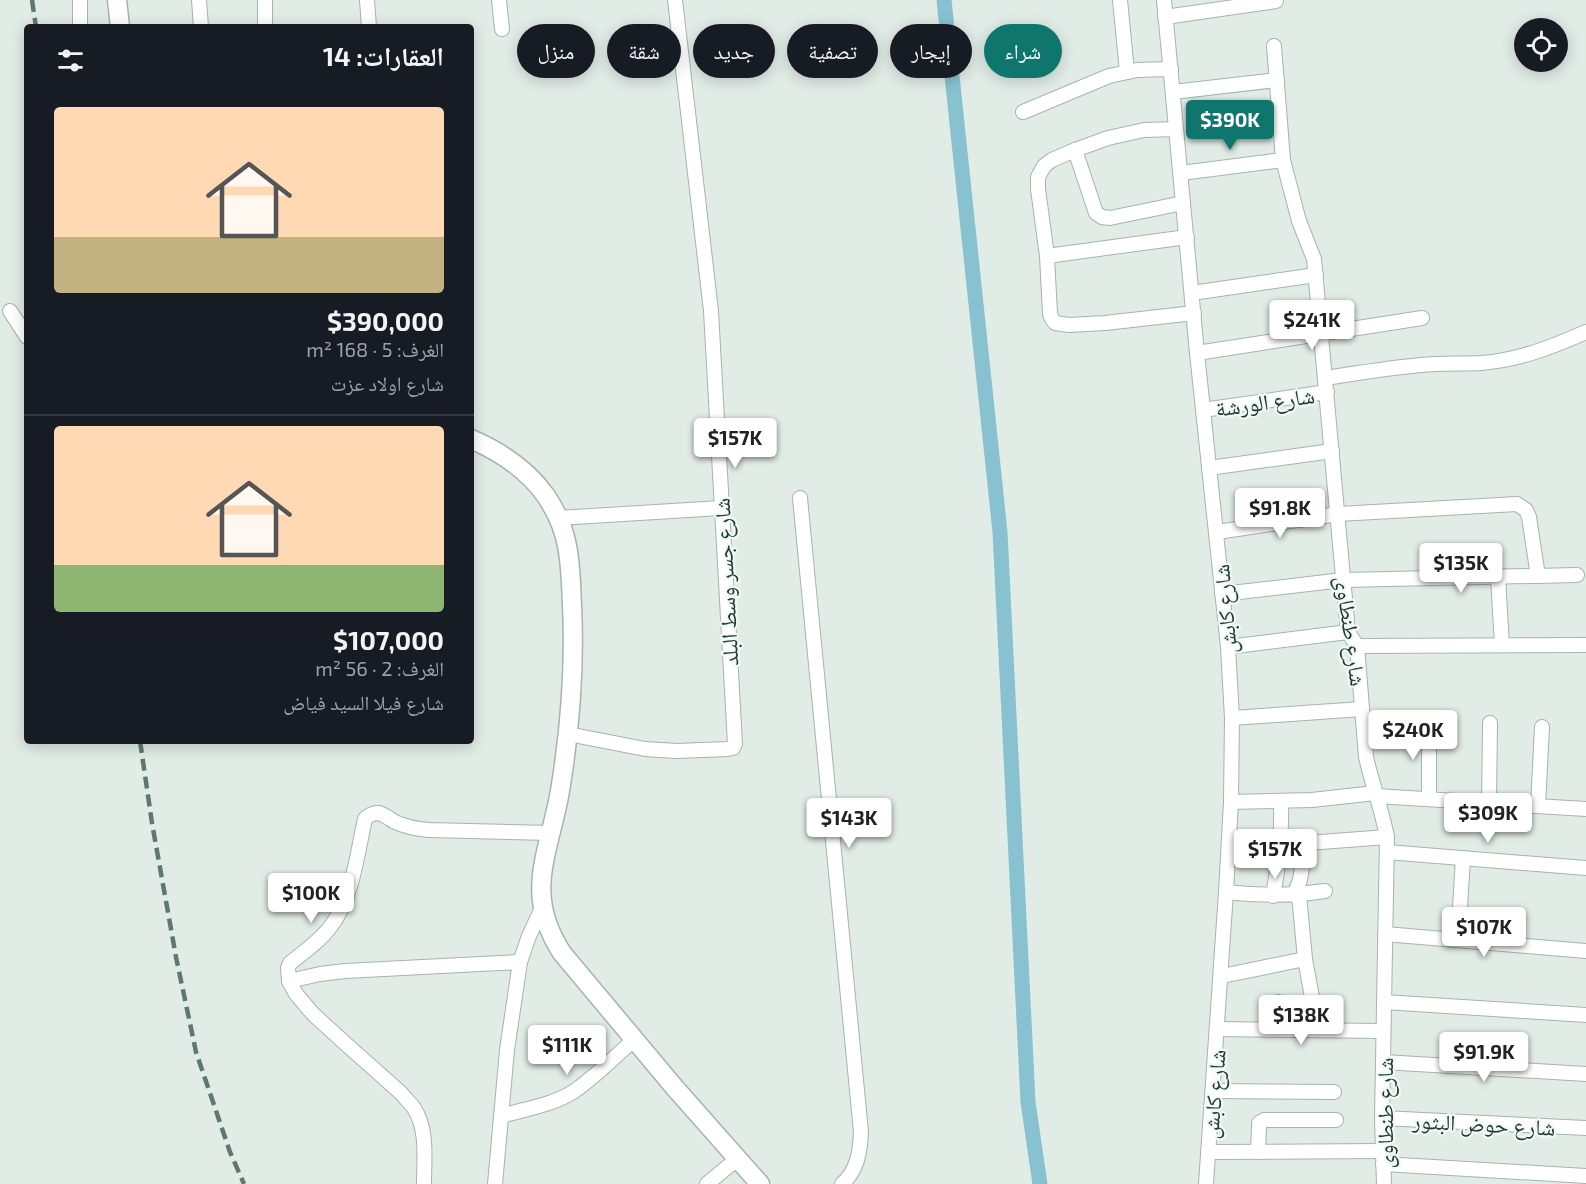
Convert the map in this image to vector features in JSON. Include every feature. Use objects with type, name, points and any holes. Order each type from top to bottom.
[{"type":"street","points":[[80,0],[80,24]]},
{"type":"street","points":[[117,0],[120,24]]},
{"type":"street","points":[[199,0],[201,24]]},
{"type":"street","points":[[265,0],[265,24]]},
{"type":"street","points":[[367,0],[369,24]]},
{"type":"street","points":[[499,0],[502,29]]},
{"type":"street","name":"شارع جسر وسط البلد","points":[[568,734],[645,749],[676,751],[733,748],[735,739],[711,311],[675,0]]},
{"type":"street","points":[[1120,0],[1127,72]]},
{"type":"street","name":"شارع كابش","points":[[1164,0],[1191,293],[1228,647],[1232,718],[1231,802],[1222,976],[1206,1184]]},
{"type":"street","points":[[1165,17],[1276,1]]},
{"type":"street","name":"شارع طنطاوى","points":[[1274,46],[1283,160],[1299,221],[1314,259],[1348,632],[1357,646],[1366,758],[1387,837],[1382,1118],[1384,1184]]},
{"type":"street","points":[[1023,112],[1109,76],[1137,70],[1171,69]]},
{"type":"street","points":[[1173,92],[1277,80]]},
{"type":"street","points":[[1176,129],[1144,130],[1107,138],[1052,160],[1044,166],[1038,177],[1038,189],[1047,255],[1050,314],[1055,323],[1069,325],[1194,313]]},
{"type":"street","points":[[1075,150],[1096,213],[1102,217],[1110,218],[1184,202]]},
{"type":"street","points":[[1181,173],[1283,160]]},
{"type":"street","points":[[1047,255],[1186,237]]},
{"type":"street","points":[[1191,293],[1316,275]]},
{"type":"street","points":[[10,311],[24,332]]},
{"type":"street","points":[[1197,353],[1422,318]]},
{"type":"street","points":[[1326,378],[1407,366],[1480,363],[1516,358],[1551,348],[1586,332]]},
{"type":"street","name":"شارع الورشة","points":[[1203,410],[1327,392]]},
{"type":"street","points":[[474,440],[511,460],[530,476],[546,496],[558,518],[567,545],[573,627],[572,681],[568,734],[558,800],[542,874],[542,908],[547,924],[562,953],[634,1040],[760,1184]]},
{"type":"street","points":[[1209,468],[1332,451]]},
{"type":"street","points":[[800,498],[861,1131],[860,1150],[855,1167],[842,1184]]},
{"type":"street","points":[[1217,532],[1338,514],[1517,504],[1526,510],[1529,517],[1538,576]]},
{"type":"street","points":[[558,518],[721,508]]},
{"type":"street","points":[[1222,594],[1343,580],[1577,575]]},
{"type":"street","points":[[1498,577],[1502,645]]},
{"type":"street","points":[[1228,647],[1348,632]]},
{"type":"street","points":[[1357,646],[1586,645]]},
{"type":"street","points":[[1232,718],[1362,709]]},
{"type":"street","points":[[1429,722],[1429,799]]},
{"type":"street","points":[[1489,803],[1490,723]]},
{"type":"street","points":[[1538,806],[1542,727]]},
{"type":"street","points":[[1231,802],[1376,795],[1586,809]]},
{"type":"street","points":[[1273,896],[1281,845],[1281,801]]},
{"type":"street","points":[[424,1184],[424,1142],[421,1124],[413,1107],[401,1093],[313,1014],[296,994],[289,981],[290,963],[316,942],[331,926],[342,907],[349,890],[365,819],[370,815],[381,814],[410,828],[429,830],[551,833]]},
{"type":"street","points":[[1281,845],[1387,837]]},
{"type":"street","points":[[1306,843],[1297,895],[1305,959],[1318,1030]]},
{"type":"street","points":[[1387,852],[1586,868]]},
{"type":"street","points":[[1458,940],[1463,858]]},
{"type":"street","points":[[1226,892],[1273,896],[1325,891]]},
{"type":"street","points":[[495,1184],[507,1050],[520,962],[542,908]]},
{"type":"street","points":[[1385,934],[1586,951]]},
{"type":"street","points":[[1222,976],[1305,959]]},
{"type":"street","points":[[289,981],[345,971],[520,962]]},
{"type":"street","points":[[1278,1002],[1284,1030]]},
{"type":"street","points":[[1384,1002],[1586,1016]]},
{"type":"street","points":[[1218,1029],[1383,1031]]},
{"type":"street","points":[[501,1116],[548,1103],[572,1092],[594,1076],[634,1040]]},
{"type":"street","points":[[1383,1062],[1586,1074]]},
{"type":"street","points":[[1213,1091],[1334,1092]]},
{"type":"street","name":"شارع حوض البثور","points":[[1382,1118],[1586,1128]]},
{"type":"street","points":[[1258,1152],[1259,1123],[1264,1120],[1336,1120]]},
{"type":"street","points":[[1208,1152],[1383,1158],[1586,1176]]},
{"type":"street","points":[[707,1184],[737,1159]]},
{"type":"waterway","points":[[944,0],[1000,532],[1028,1102],[1040,1184]]},
{"type":"railway","points":[[32,0],[36,24]]},
{"type":"railway","points":[[140,744],[176,957],[196,1052],[230,1152],[244,1184]]}]
